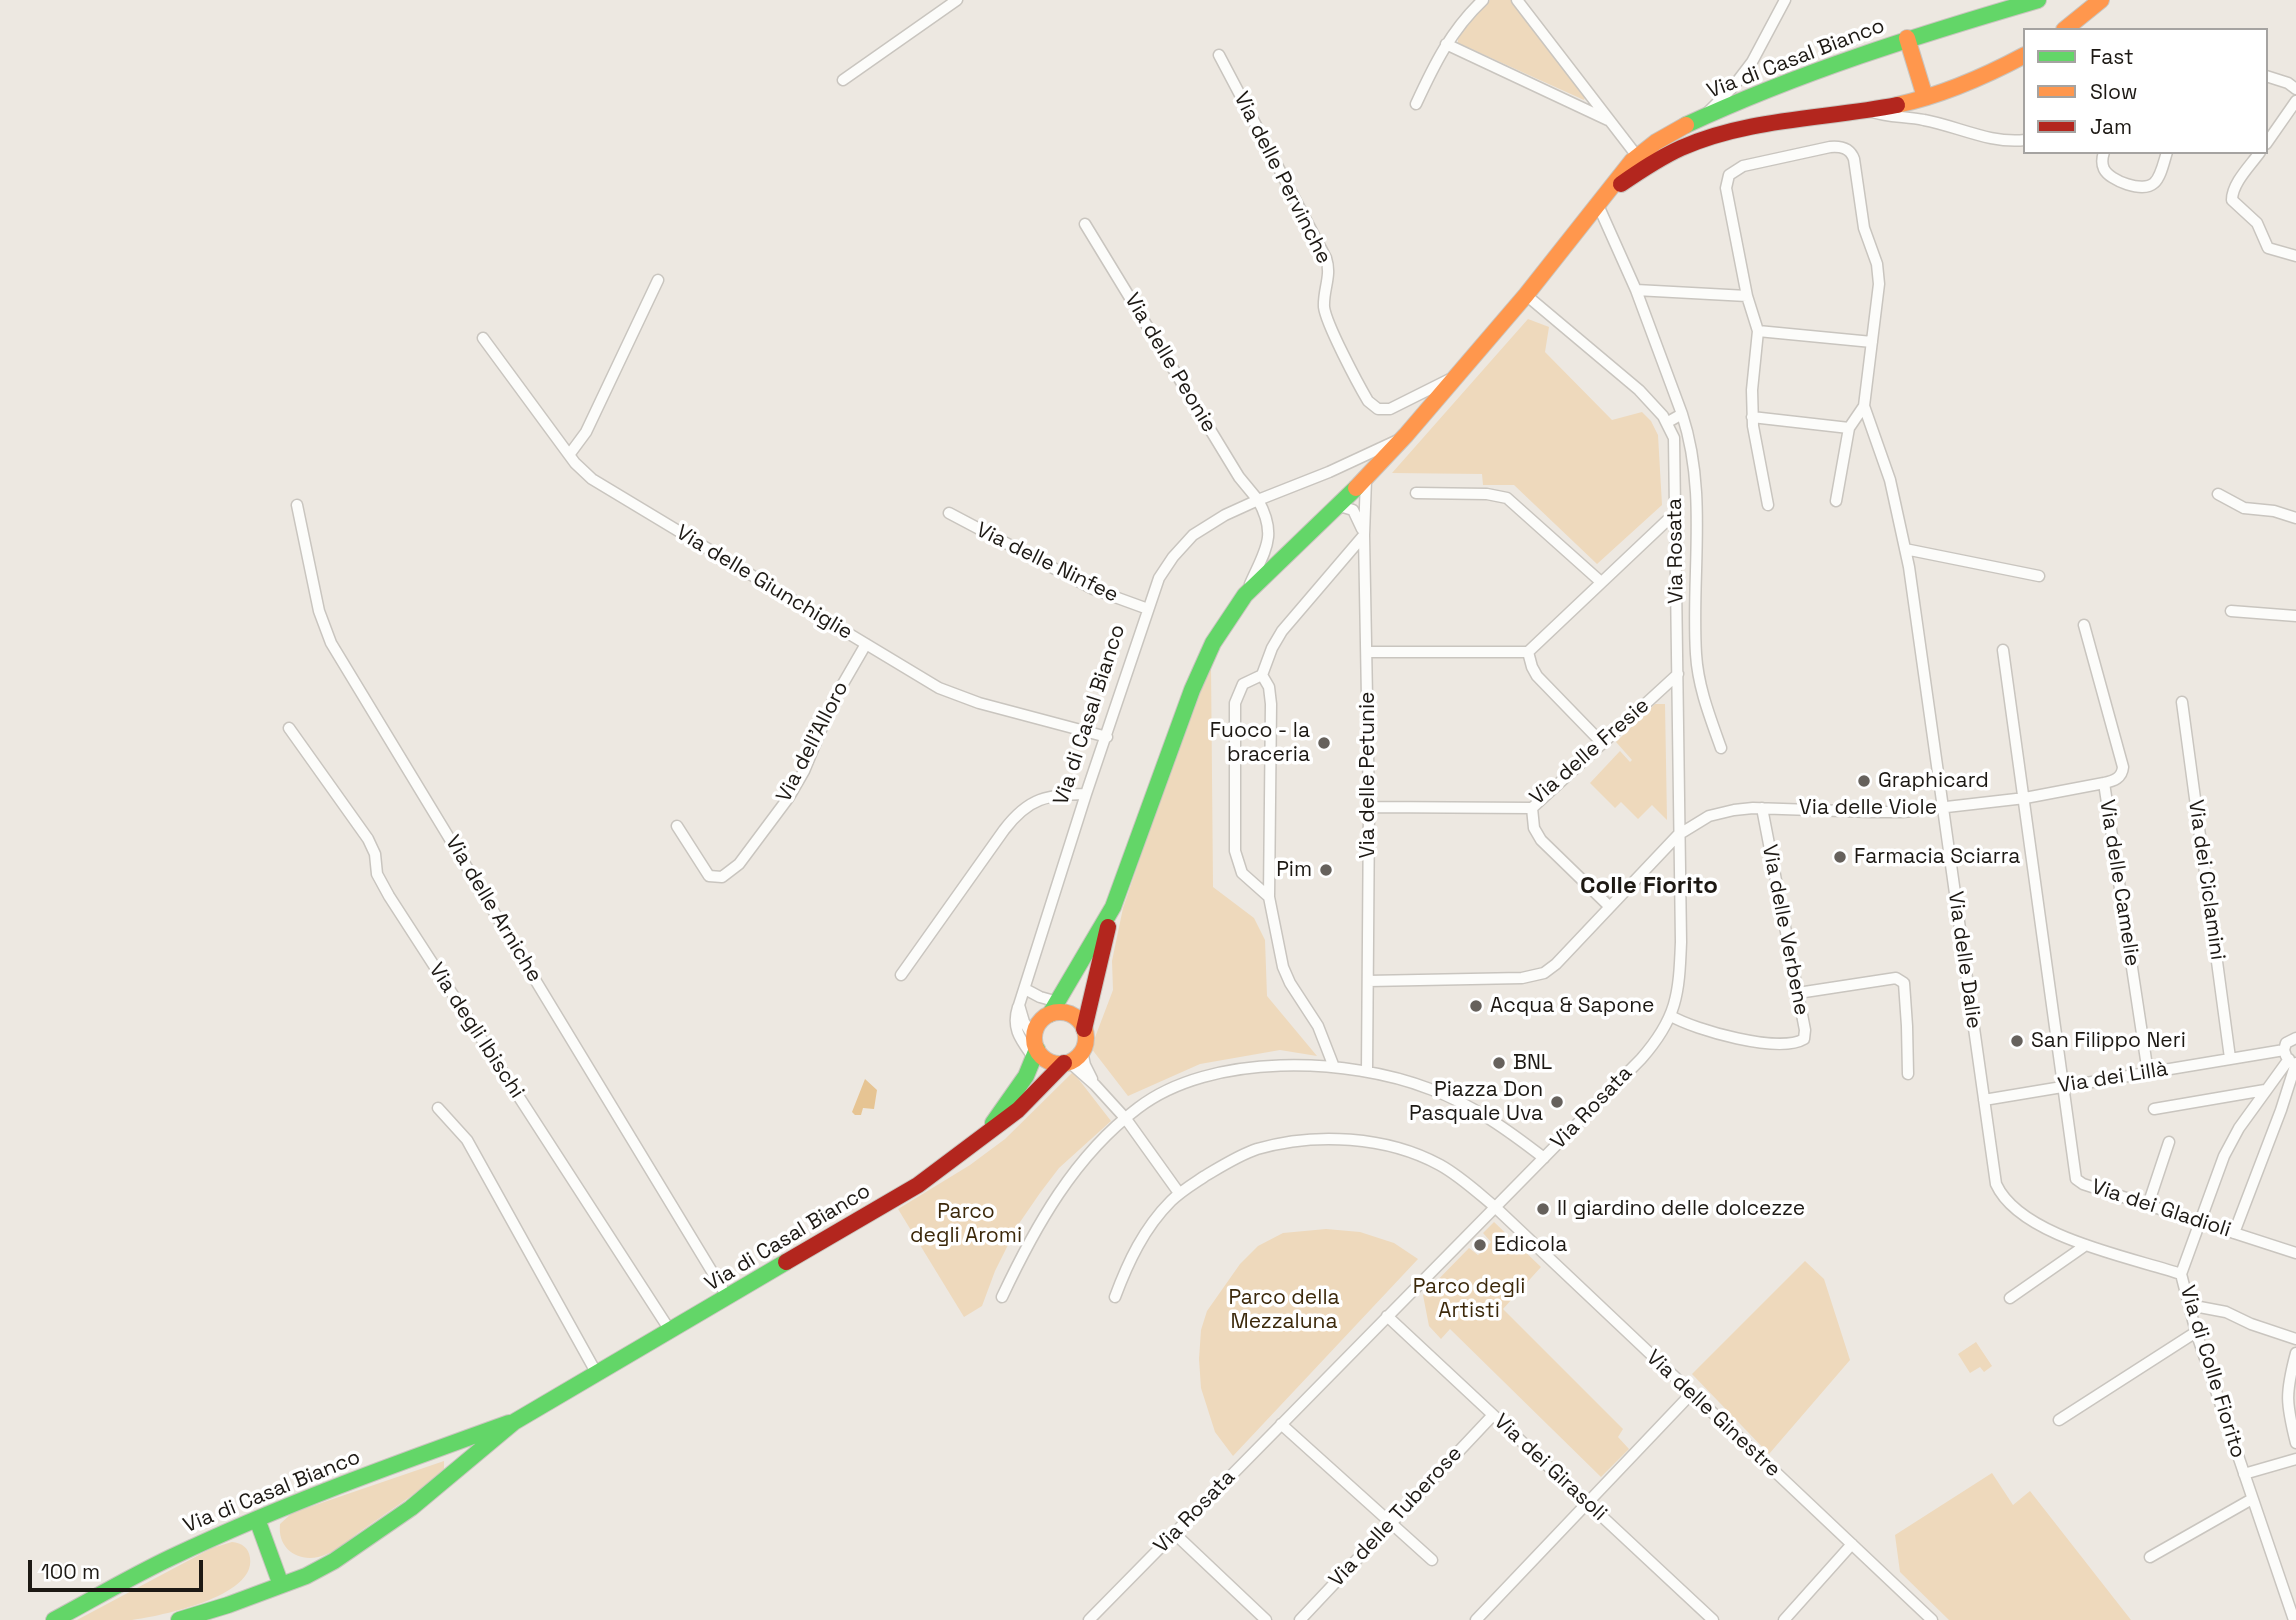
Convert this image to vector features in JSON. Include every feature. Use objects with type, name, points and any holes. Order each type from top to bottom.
[{"type":"main road","name":"Via di Casal Bianco","points":[[1054,1008],[1113,907],[1197,677],[1219,632],[1245,595],[1331,510],[1366,480],[1459,375],[1637,156],[1672,133],[1700,119],[1871,50],[2038,0]]},
{"type":"main road","points":[[2072,28],[2101,0]]},
{"type":"main road","points":[[1908,38],[1925,97]]},
{"type":"main road","name":"Via di Casal Bianco","points":[[1598,205],[1640,170],[1698,140],[1764,124],[1868,110],[1925,97],[1969,85],[2023,56]]},
{"type":"main road","points":[[1084,1029],[1113,907]]},
{"type":"main road","points":[[983,1137],[1026,1076],[1035,1048],[1038,1023],[1054,1008],[1057,1012],[1071,1014],[1084,1029],[1086,1037],[1072,1059],[1057,1063],[1045,1059],[1035,1048]]},
{"type":"main road","name":"Via di Casal Bianco","points":[[179,1620],[281,1586],[334,1561],[411,1508],[514,1422],[918,1185],[1027,1102],[1072,1059]]},
{"type":"main road","name":"Via di Casal Bianco","points":[[54,1620],[169,1558],[257,1519],[428,1452],[514,1422]]},
{"type":"main road","points":[[257,1519],[281,1586]]},
{"type":"street","points":[[844,80],[957,0]]},
{"type":"street","points":[[1416,104],[1446,44],[1483,0]]},
{"type":"street","points":[[1517,0],[1637,156]]},
{"type":"street","points":[[1700,119],[1733,87],[1752,62],[1785,0]]},
{"type":"street","points":[[1446,44],[1610,121]]},
{"type":"street","name":"Via delle Pervinche","points":[[1219,55],[1326,258],[1329,271],[1325,295],[1326,314],[1368,401],[1378,409],[1390,409],[1459,375]]},
{"type":"street","points":[[1752,62],[1747,79],[1748,86],[1755,90],[1775,88]]},
{"type":"street","points":[[2268,77],[2288,83],[2296,89]]},
{"type":"street","points":[[2268,141],[2296,101]]},
{"type":"street","points":[[1868,110],[1883,116],[1921,119],[1952,126],[1991,139],[2023,140]]},
{"type":"street","points":[[1768,505],[1754,443],[1752,417],[1758,331],[1747,296],[1726,184],[1729,175],[1743,166],[1839,146],[1848,150],[1854,159],[1864,228],[1877,267],[1878,295],[1864,407],[1849,428],[1836,501]]},
{"type":"street","points":[[2104,154],[2102,165],[2106,173],[2141,187],[2155,182],[2166,154]]},
{"type":"street","points":[[2259,154],[2238,182],[2232,200],[2257,223],[2268,248],[2296,256]]},
{"type":"street","name":"Via Rosata","points":[[1598,205],[1636,290],[1682,414],[1693,458],[1697,500],[1697,662],[1703,693],[1721,748]]},
{"type":"street","name":"Via delle Peonie","points":[[1086,224],[1240,477],[1258,500]]},
{"type":"street","points":[[569,455],[586,432],[658,280]]},
{"type":"street","points":[[1636,290],[1747,296]]},
{"type":"street","points":[[1526,295],[1639,390],[1668,422],[1682,414]]},
{"type":"street","points":[[1758,331],[1872,342]]},
{"type":"street","name":"Via delle Giunchiglie","points":[[483,338],[569,455],[583,472],[593,479],[939,688],[962,698],[1107,737]]},
{"type":"street","name":"Via delle Dalie","points":[[1864,407],[1890,480],[1905,549],[1944,808],[1993,1171],[2001,1193],[2040,1225],[2086,1245],[2181,1274]]},
{"type":"street","points":[[1752,417],[1849,428]]},
{"type":"street","name":"Via Rosata","points":[[1089,1620],[1640,1059],[1657,1040],[1671,1016],[1680,967],[1676,512],[1674,444],[1668,422]]},
{"type":"street","name":"Via di Casal Bianco","points":[[1019,1005],[1147,609],[1159,578],[1173,557],[1189,539],[1214,522],[1406,435]]},
{"type":"street","name":"Via delle Petunie","points":[[1366,480],[1364,535],[1369,807],[1367,1071]]},
{"type":"street","points":[[1416,493],[1487,494],[1507,498],[1601,582]]},
{"type":"street","points":[[2218,494],[2240,507],[2274,511],[2296,518]]},
{"type":"street","name":"Via di Casal Bianco","points":[[1245,595],[1268,538],[1268,523],[1258,500]]},
{"type":"street","name":"Via delle Arniche","points":[[297,505],[321,616],[331,643],[728,1298]]},
{"type":"street","points":[[1269,897],[1242,873],[1235,851],[1235,703],[1243,684],[1262,675],[1282,631],[1364,535],[1353,510],[1343,507],[1331,510]]},
{"type":"street","points":[[1367,652],[1528,652],[1676,512]]},
{"type":"street","name":"Via delle Ninfee","points":[[949,513],[1093,589],[1147,609]]},
{"type":"street","points":[[1905,549],[2039,576]]},
{"type":"street","points":[[2231,611],[2296,616]]},
{"type":"street","name":"Via delle Camelie","points":[[2084,625],[2123,766],[2122,774],[2118,778],[2104,783],[2148,1073]]},
{"type":"street","name":"Via dell'Alloro","points":[[677,826],[709,876],[722,877],[736,867],[793,791],[833,701],[866,644]]},
{"type":"street","points":[[2003,650],[2063,1087]]},
{"type":"street","points":[[1528,652],[1537,676],[1602,743]]},
{"type":"street","name":"Via delle Fresie","points":[[1369,807],[1532,808],[1678,674]]},
{"type":"street","points":[[1262,675],[1269,687],[1271,704],[1269,897],[1283,967],[1290,983],[1313,1016],[1334,1067]]},
{"type":"street","name":"Via dei Ciclamini","points":[[2182,702],[2230,1058]]},
{"type":"street","name":"Via degli Ibischi","points":[[289,728],[368,839],[375,854],[377,874],[389,897],[671,1332]]},
{"type":"street","name":"Via delle Viole","points":[[1368,981],[1517,978],[1539,975],[1556,964],[1678,835],[1716,813],[1762,808],[1871,813],[1944,808],[2025,798],[2104,783]]},
{"type":"street","points":[[901,975],[1021,810],[1042,797],[1086,794]]},
{"type":"street","points":[[1532,808],[1534,828],[1541,840],[1609,906]]},
{"type":"street","name":"Via delle Verbene","points":[[1671,1016],[1704,1031],[1770,1043],[1800,1042],[1805,1036],[1762,808]]},
{"type":"street","points":[[1798,993],[1896,978],[1904,983],[1908,1026],[1908,1074]]},
{"type":"street","points":[[1025,989],[1054,1008]]},
{"type":"street","points":[[1019,1005],[1035,1048]]},
{"type":"street","points":[[1019,1005],[1015,1019],[1016,1030],[1035,1048]]},
{"type":"street","name":"Via di Colle Fiorito","points":[[2294,1620],[2196,1332],[2181,1274],[2224,1156],[2239,1128],[2291,1058],[2288,1041],[2296,1038]]},
{"type":"street","name":"Via dei Lillà","points":[[1984,1100],[2230,1058],[2291,1058]]},
{"type":"street","points":[[2234,1233],[2281,1110],[2291,1058]]},
{"type":"street","points":[[1072,1059],[1126,1119],[1179,1193]]},
{"type":"street","points":[[1002,1297],[1027,1245],[1080,1165],[1138,1108],[1202,1078],[1262,1067],[1334,1067],[1399,1078],[1448,1096],[1496,1123],[1544,1158]]},
{"type":"street","name":"Via dei Gladioli","points":[[2063,1087],[2076,1179],[2083,1184],[2296,1253]]},
{"type":"street","points":[[2154,1108],[2265,1090]]},
{"type":"street","points":[[438,1108],[467,1140],[597,1374]]},
{"type":"street","name":"Via delle Ginestre","points":[[1115,1297],[1141,1240],[1166,1206],[1179,1193],[1228,1162],[1255,1150],[1301,1140],[1338,1140],[1387,1146],[1421,1157],[1454,1174],[1495,1207],[1932,1620]]},
{"type":"street","points":[[2148,1205],[2169,1142]]},
{"type":"street","points":[[2010,1298],[2086,1245]]},
{"type":"street","points":[[2189,1305],[2227,1312],[2251,1324],[2296,1339]]},
{"type":"street","name":"Via dei Girasoli","points":[[1387,1316],[1713,1620]]},
{"type":"street","points":[[2059,1420],[2196,1332]]},
{"type":"street","points":[[2296,1353],[2287,1385],[2288,1410],[2296,1443]]},
{"type":"street","points":[[2287,1385],[2296,1395]]},
{"type":"street","points":[[1476,1620],[1692,1394]]},
{"type":"street","name":"Via delle Tuberose","points":[[1300,1620],[1493,1415]]},
{"type":"street","points":[[1281,1424],[1432,1560]]},
{"type":"street","points":[[2244,1474],[2296,1459]]},
{"type":"street","points":[[2150,1557],[2252,1499]]},
{"type":"street","points":[[1174,1533],[1266,1620]]},
{"type":"street","points":[[1784,1620],[1852,1544]]},
{"type":"green space","points":[[1490,0],[1514,0],[1586,95],[1584,100],[1458,43],[1458,35]]},
{"type":"green space","points":[[1528,319],[1549,327],[1545,352],[1612,420],[1642,412],[1651,421],[1658,435],[1662,505],[1597,564],[1514,485],[1483,485],[1482,474],[1392,473]]},
{"type":"green space","points":[[1211,665],[1213,887],[1254,918],[1265,940],[1267,996],[1317,1056],[1280,1050],[1200,1064],[1128,1096],[1091,1048],[1113,990],[1112,961],[1123,908],[1175,756]]},
{"type":"green space","points":[[1655,704],[1665,704],[1667,820],[1652,805],[1638,819],[1621,802],[1615,808],[1590,783],[1620,751],[1630,762],[1632,760],[1616,742]]},
{"type":"green space","name":"Parco degli Aromi","points":[[1073,1072],[1111,1121],[1059,1168],[1040,1193],[1018,1225],[995,1271],[982,1306],[964,1317],[898,1209],[970,1165],[1005,1139]]},
{"type":"green space","name":"Parco degli Artisti","points":[[1494,1222],[1541,1267],[1503,1309],[1623,1429],[1618,1437],[1629,1449],[1601,1477],[1450,1329],[1441,1339],[1429,1326],[1423,1295],[1469,1248],[1478,1255],[1491,1242],[1483,1233]]},
{"type":"green space","name":"Parco della Mezzaluna","points":[[1326,1229],[1360,1232],[1394,1243],[1418,1259],[1233,1456],[1215,1432],[1201,1388],[1201,1330],[1207,1311],[1240,1264],[1258,1246],[1283,1233]]},
{"type":"green space","points":[[1805,1261],[1824,1279],[1850,1360],[1769,1454],[1692,1374]]},
{"type":"green space","points":[[1976,1342],[1992,1366],[1984,1372],[1980,1367],[1970,1373],[1958,1354]]},
{"type":"green space","points":[[444,1461],[444,1469],[430,1483],[331,1552],[318,1557],[301,1557],[287,1549],[283,1542],[280,1524],[292,1513]]},
{"type":"green space","points":[[1992,1473],[2013,1505],[2030,1491],[2131,1620],[1949,1620],[1900,1572],[1895,1535]]},
{"type":"green space","points":[[232,1542],[247,1549],[250,1558],[248,1572],[238,1584],[223,1594],[183,1609],[145,1618],[77,1620],[212,1548]]},
{"type":"shaded area","points":[[865,1079],[877,1090],[874,1109],[863,1108],[861,1115],[855,1115],[852,1112]]},
{"type":"traffic: fast","points":[[1686,125],[1816,71],[2038,0]]},
{"type":"traffic: fast","points":[[1050,1014],[1113,907],[1192,690],[1213,643],[1245,595],[1356,488]]},
{"type":"traffic: fast","points":[[993,1123],[1026,1076],[1037,1049]]},
{"type":"traffic: fast","points":[[179,1620],[306,1576],[334,1561],[411,1508],[514,1422],[786,1262]]},
{"type":"traffic: fast","points":[[54,1620],[157,1564],[213,1538],[296,1503],[509,1423]]},
{"type":"traffic: fast","points":[[257,1519],[281,1585]]},
{"type":"traffic: slow","points":[[2066,28],[2101,0]]},
{"type":"traffic: slow","points":[[1907,38],[1925,97]]},
{"type":"traffic: slow","points":[[1897,105],[1963,85],[2023,56]]},
{"type":"traffic: slow","points":[[1356,488],[1406,435],[1526,295],[1632,161],[1656,142],[1686,125]]},
{"type":"traffic: slow","points":[[1060,1012],[1070,1014],[1078,1020],[1084,1028],[1086,1038],[1084,1048],[1078,1056],[1070,1062],[1060,1064],[1050,1062],[1042,1056],[1036,1048],[1034,1038],[1036,1028],[1042,1020],[1050,1014],[1060,1012]]},
{"type":"traffic: jam","points":[[1621,184],[1665,156],[1707,138],[1787,120],[1897,105]]},
{"type":"traffic: jam","points":[[1084,1029],[1108,927]]},
{"type":"traffic: jam","points":[[786,1262],[918,1185],[1018,1110],[1064,1063]]},
{"type":"place","name":"Fuoco - la braceria","points":[[1324,743]]},
{"type":"place","name":"Graphicard","points":[[1864,781]]},
{"type":"place","name":"Farmacia Sciarra","points":[[1840,857]]},
{"type":"place","name":"Pim","points":[[1326,870]]},
{"type":"place","name":"Acqua & Sapone","points":[[1476,1006]]},
{"type":"place","name":"San Filippo Neri","points":[[2017,1041]]},
{"type":"place","name":"BNL","points":[[1499,1063]]},
{"type":"place","name":"Piazza Don Pasquale Uva","points":[[1557,1102]]},
{"type":"place","name":"Il giardino delle dolcezze","points":[[1543,1209]]},
{"type":"place","name":"Edicola","points":[[1480,1245]]},
{"type":"district","name":"Colle Fiorito","points":[[1649,886]]}]
